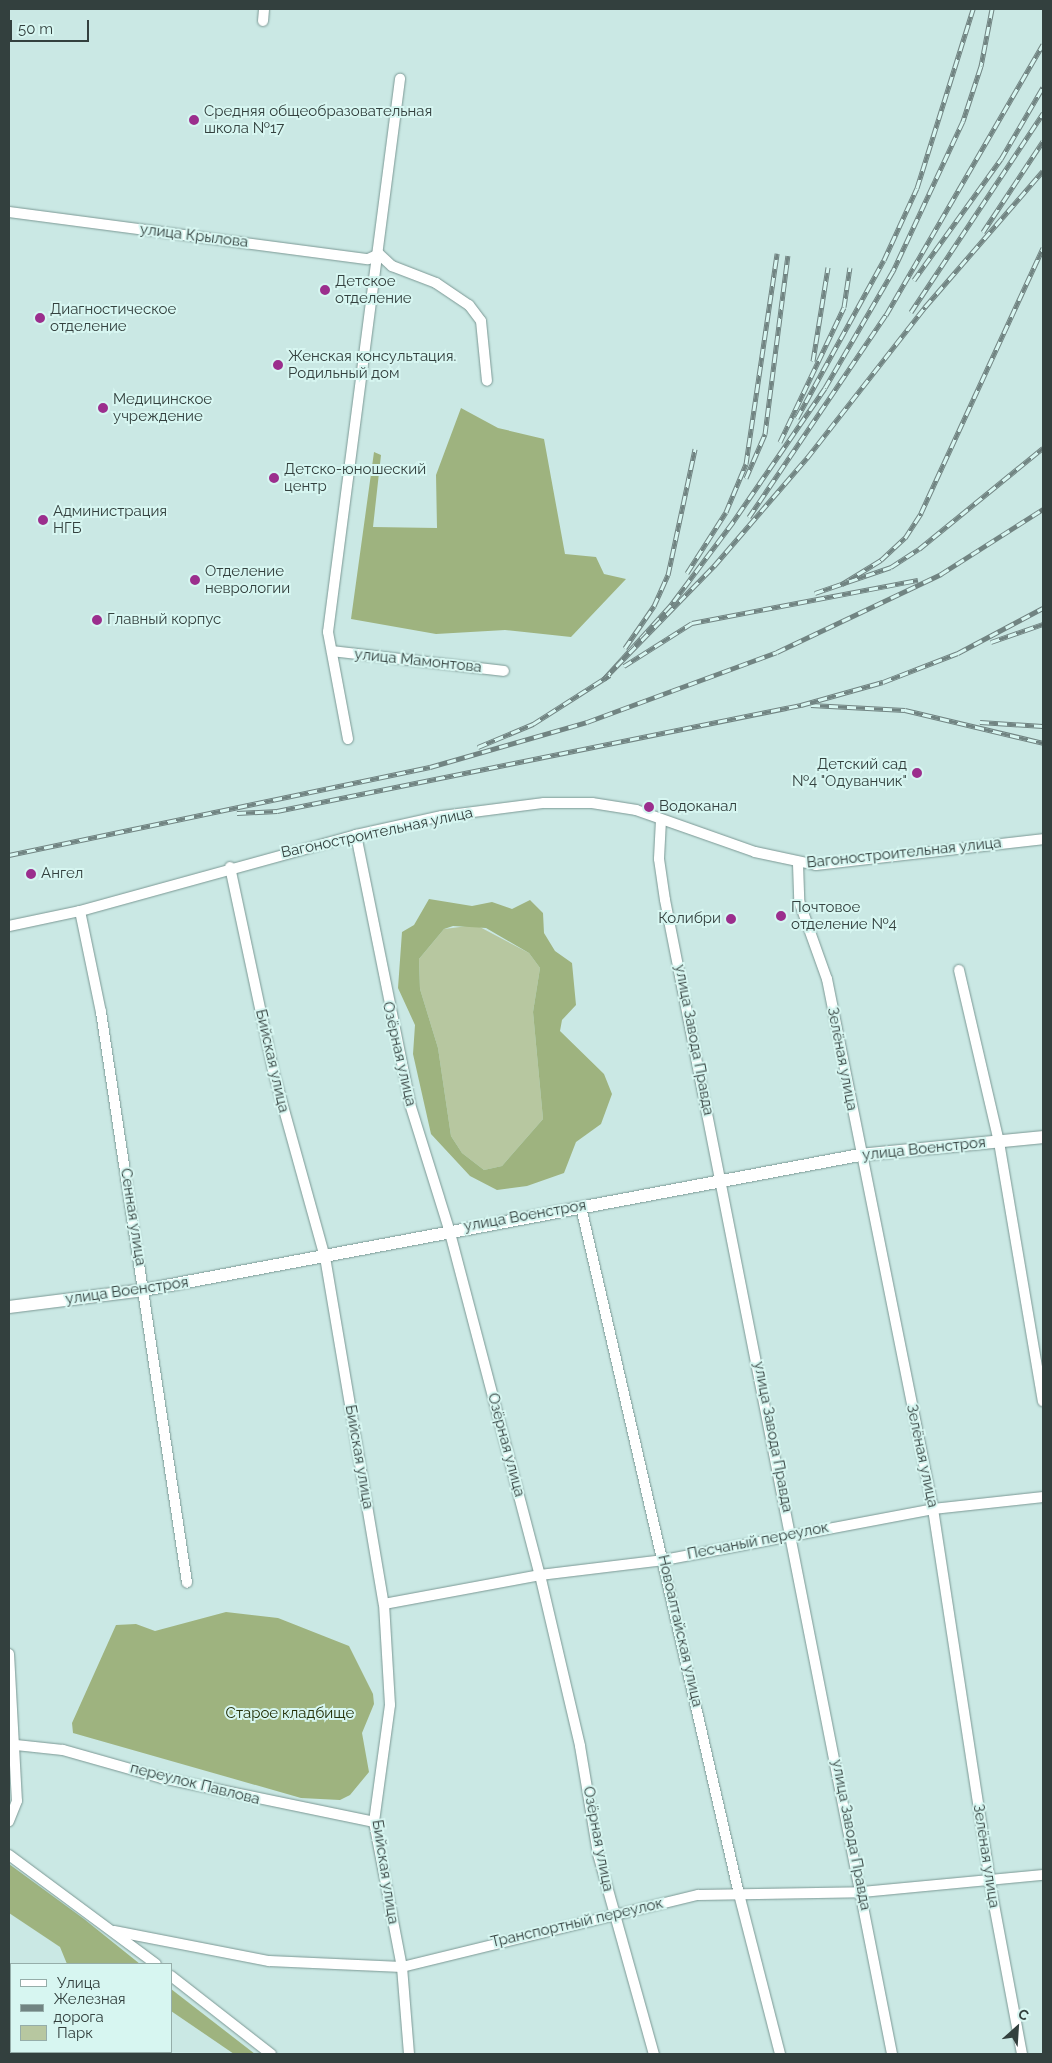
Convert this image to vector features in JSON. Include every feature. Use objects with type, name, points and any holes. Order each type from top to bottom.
[{"type":"street","points":[[263,21],[264,9]]},
{"type":"street","points":[[348,740],[328,632],[379,254],[400,79]]},
{"type":"street","name":"улица Крылова","points":[[9,212],[368,258],[379,254]]},
{"type":"street","points":[[379,254],[392,266],[436,283],[469,305],[481,321],[488,381]]},
{"type":"street","name":"улица Мамонтова","points":[[332,651],[504,671]]},
{"type":"street","name":"Вагоностроительная улица","points":[[9,926],[80,911],[230,867],[356,835],[442,816],[544,804],[592,803],[636,810],[661,820],[798,864],[1043,839]]},
{"type":"street","name":"улица Завода Правда","points":[[661,820],[659,859],[666,900],[723,1178],[892,2054]]},
{"type":"street","name":"Озёрная улица","points":[[356,835],[410,1104],[449,1230],[540,1575],[614,1914],[654,2054]]},
{"type":"street","name":"Зелёная улица","points":[[798,864],[799,901],[827,979],[860,1155],[933,1509],[990,1883],[1022,2054]]},
{"type":"street","name":"Бийская улица","points":[[230,867],[273,1070],[324,1257],[384,1604],[390,1705],[374,1822],[402,1967],[409,2054]]},
{"type":"street","name":"Сенная улица","points":[[80,911],[144,1290],[187,1584]]},
{"type":"street","points":[[959,970],[999,1142],[1043,1401]]},
{"type":"street","name":"улица Военстроя","points":[[9,1307],[144,1290],[324,1257],[449,1230],[582,1207],[723,1178],[860,1155],[1043,1137]]},
{"type":"street","name":"Новоалтайская улица","points":[[582,1207],[664,1560],[738,1894],[780,2054]]},
{"type":"street","name":"Песчаный переулок","points":[[384,1604],[540,1575],[664,1560],[791,1533],[933,1509],[1043,1497]]},
{"type":"street","points":[[9,1654],[18,1801],[9,1821]]},
{"type":"street","name":"переулок Павлова","points":[[16,1745],[63,1750],[171,1780],[374,1822]]},
{"type":"street","points":[[9,1855],[155,1963]]},
{"type":"street","name":"Транспортный переулок","points":[[114,1931],[270,1961],[402,1967],[698,1895],[738,1894],[759,1898],[990,1883],[1043,1875]]},
{"type":"street","points":[[172,1977],[272,2054]]},
{"type":"green space","points":[[461,408],[498,428],[544,439],[565,554],[596,557],[604,574],[626,579],[571,637],[505,630],[436,634],[351,619],[374,452],[381,455],[373,527],[437,528],[436,475]]},
{"type":"green space","points":[[429,899],[472,906],[492,902],[512,909],[530,900],[543,913],[544,933],[555,951],[572,963],[576,1005],[562,1020],[560,1031],[604,1074],[612,1094],[601,1124],[576,1142],[564,1173],[527,1186],[497,1190],[470,1176],[431,1134],[413,1054],[415,1025],[398,988],[402,932],[414,925]],"holes":[[[453,926],[486,928],[529,953],[540,968],[533,1012],[543,1119],[502,1166],[484,1170],[462,1153],[451,1136],[438,1048],[420,989],[419,959],[444,929]]]},
{"type":"green space","points":[[476,925],[529,953],[540,968],[533,1012],[543,1119],[502,1166],[484,1170],[462,1153],[451,1136],[438,1048],[420,989],[419,959],[444,929]]},
{"type":"green space","name":"Старое кладбище","points":[[226,1612],[278,1618],[349,1646],[373,1694],[374,1704],[362,1733],[369,1772],[350,1795],[340,1800],[301,1798],[73,1733],[72,1723],[116,1625],[136,1624],[155,1631]]},
{"type":"green space","points":[[9,1864],[84,1919],[139,1963],[67,1963],[60,1947],[9,1913]]},
{"type":"green space","points":[[172,1990],[255,2054],[234,2054],[172,2012]]},
{"type":"green space","points":[[9,2001],[10,2053],[84,2054],[9,2054]]},
{"type":"railway","points":[[797,418],[884,260],[917,188],[973,9]]},
{"type":"railway","points":[[992,9],[981,66],[963,121],[893,271],[825,388],[733,522],[671,605],[604,679],[714,566],[807,458],[925,307],[1043,171]]},
{"type":"railway","points":[[749,517],[886,315],[1043,44]]},
{"type":"railway","points":[[914,280],[1001,159],[1043,87]]},
{"type":"railway","points":[[911,312],[1043,113]]},
{"type":"railway","points":[[983,232],[1043,141]]},
{"type":"railway","points":[[842,584],[881,560],[905,538],[921,513],[1043,248]]},
{"type":"railway","points":[[687,573],[726,512],[746,464],[777,253]]},
{"type":"railway","points":[[746,478],[765,434],[788,255]]},
{"type":"railway","points":[[813,361],[828,267]]},
{"type":"railway","points":[[780,442],[844,307],[850,267]]},
{"type":"railway","points":[[815,593],[891,567],[919,549],[1043,448]]},
{"type":"railway","points":[[625,648],[654,606],[668,575],[695,449]]},
{"type":"railway","points":[[9,855],[430,767],[587,722],[777,652],[941,574],[1043,509]]},
{"type":"railway","points":[[624,666],[692,623],[918,580]]},
{"type":"railway","points":[[237,813],[277,811],[801,705],[883,682],[958,653],[1043,608]]},
{"type":"railway","points":[[991,642],[1043,624]]},
{"type":"railway","points":[[478,747],[533,724],[610,675]]},
{"type":"railway","points":[[811,705],[905,710],[1043,743]]},
{"type":"railway","points":[[980,722],[1043,726]]},
{"type":"place","name":"Средняя общеобразовательная школа №17","points":[[194,120]]},
{"type":"place","name":"Детское отделение","points":[[325,290]]},
{"type":"place","name":"Диагностическое отделение","points":[[40,318]]},
{"type":"place","name":"Женская консультация. Родильный дом","points":[[278,365]]},
{"type":"place","name":"Медицинское учреждение","points":[[103,408]]},
{"type":"place","name":"Детско-юношеский центр","points":[[274,478]]},
{"type":"place","name":"Администрация НГБ","points":[[43,520]]},
{"type":"place","name":"Отделение неврологии","points":[[195,580]]},
{"type":"place","name":"Главный корпус","points":[[97,620]]},
{"type":"place","name":"Детский сад №4 \"Одуванчик\"","points":[[917,773]]},
{"type":"place","name":"Водоканал","points":[[649,807]]},
{"type":"place","name":"Ангел","points":[[31,874]]},
{"type":"place","name":"Почтовое отделение №4","points":[[781,916]]},
{"type":"place","name":"Колибри","points":[[731,919]]}]
